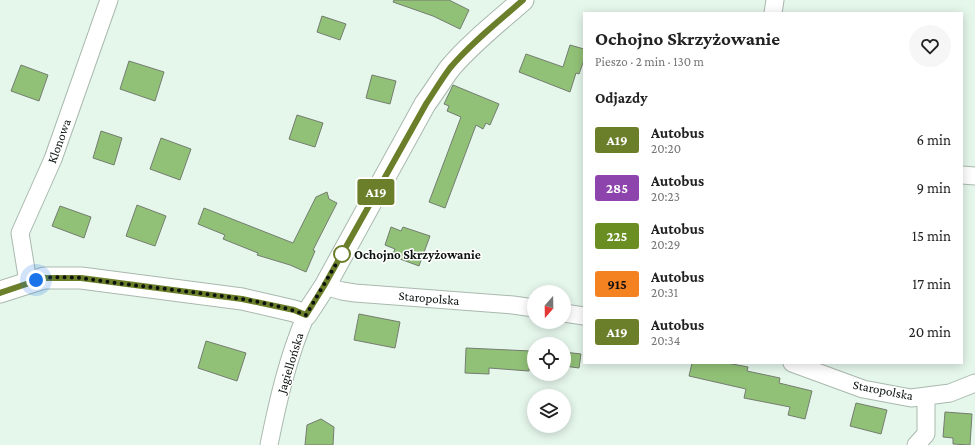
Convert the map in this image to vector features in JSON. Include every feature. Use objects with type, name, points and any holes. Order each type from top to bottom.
[{"type":"street","name":"Klonowa","points":[[28,282],[20,233],[53,159],[109,0]]},
{"type":"street","name":"Jagiellońska","points":[[268,445],[282,381],[306,315],[324,286],[426,104],[451,68],[466,52],[523,0]]},
{"type":"street","points":[[773,12],[775,0]]},
{"type":"street","points":[[963,175],[975,176]]},
{"type":"street","points":[[0,292],[44,278],[81,278],[242,299],[294,310],[306,315]]},
{"type":"street","name":"Staropolska","points":[[324,286],[355,293],[527,307]]},
{"type":"street","points":[[571,314],[583,316]]},
{"type":"street","name":"Staropolska","points":[[795,364],[863,389],[911,398],[950,393],[975,383]]},
{"type":"street","points":[[916,445],[926,434],[926,396]]},
{"type":"building","points":[[394,0],[449,0],[469,10],[460,29],[433,16],[393,2]]},
{"type":"building","points":[[322,16],[346,24],[340,40],[317,32]]},
{"type":"building","points":[[570,45],[583,49],[583,63],[579,74],[576,73],[570,92],[519,72],[526,54],[563,67]]},
{"type":"building","points":[[129,61],[164,72],[155,101],[120,89]]},
{"type":"building","points":[[21,65],[48,75],[39,101],[11,91]]},
{"type":"building","points":[[372,75],[396,81],[390,104],[366,98]]},
{"type":"building","points":[[453,85],[499,104],[490,125],[486,123],[483,129],[476,125],[445,208],[429,202],[461,117],[447,111],[449,106],[444,104]]},
{"type":"building","points":[[297,115],[323,123],[315,147],[289,139]]},
{"type":"building","points":[[101,131],[122,138],[114,165],[93,158]]},
{"type":"building","points":[[161,138],[191,149],[180,180],[150,169]]},
{"type":"building","points":[[327,192],[329,199],[337,203],[313,250],[315,251],[306,272],[290,265],[257,255],[258,253],[223,239],[225,235],[198,224],[204,208],[293,243],[316,197]]},
{"type":"building","points":[[137,205],[166,216],[155,246],[126,236]]},
{"type":"building","points":[[60,206],[91,217],[84,238],[52,226]]},
{"type":"building","points":[[391,227],[401,231],[403,227],[430,236],[419,266],[392,256],[395,249],[385,245]]},
{"type":"building","points":[[359,314],[400,322],[395,348],[354,340]]},
{"type":"building","points":[[206,341],[246,353],[237,381],[198,368]]},
{"type":"building","points":[[466,348],[527,351],[527,371],[489,368],[489,374],[465,373]]},
{"type":"building","points":[[571,353],[581,354],[579,368],[571,367]]},
{"type":"building","points":[[692,364],[732,364],[748,367],[747,371],[780,378],[779,383],[812,391],[805,419],[788,415],[790,407],[744,398],[746,389],[689,376]]},
{"type":"building","points":[[856,403],[887,410],[881,434],[850,426]]},
{"type":"building","points":[[945,412],[972,414],[970,445],[953,444],[953,438],[943,437]]},
{"type":"building","points":[[321,419],[334,427],[333,445],[305,445],[307,425]]},
{"type":"bus line","name":"A19","points":[[0,293],[28,282],[44,278],[81,278],[242,299],[294,310],[306,315],[438,85],[466,52],[523,0]]},
{"type":"place","name":"Ochojno Skrzyżowanie","points":[[342,254]]},
{"type":"route","points":[[36,280],[62,277],[81,278],[242,299],[294,310],[306,315],[342,254]]}]
